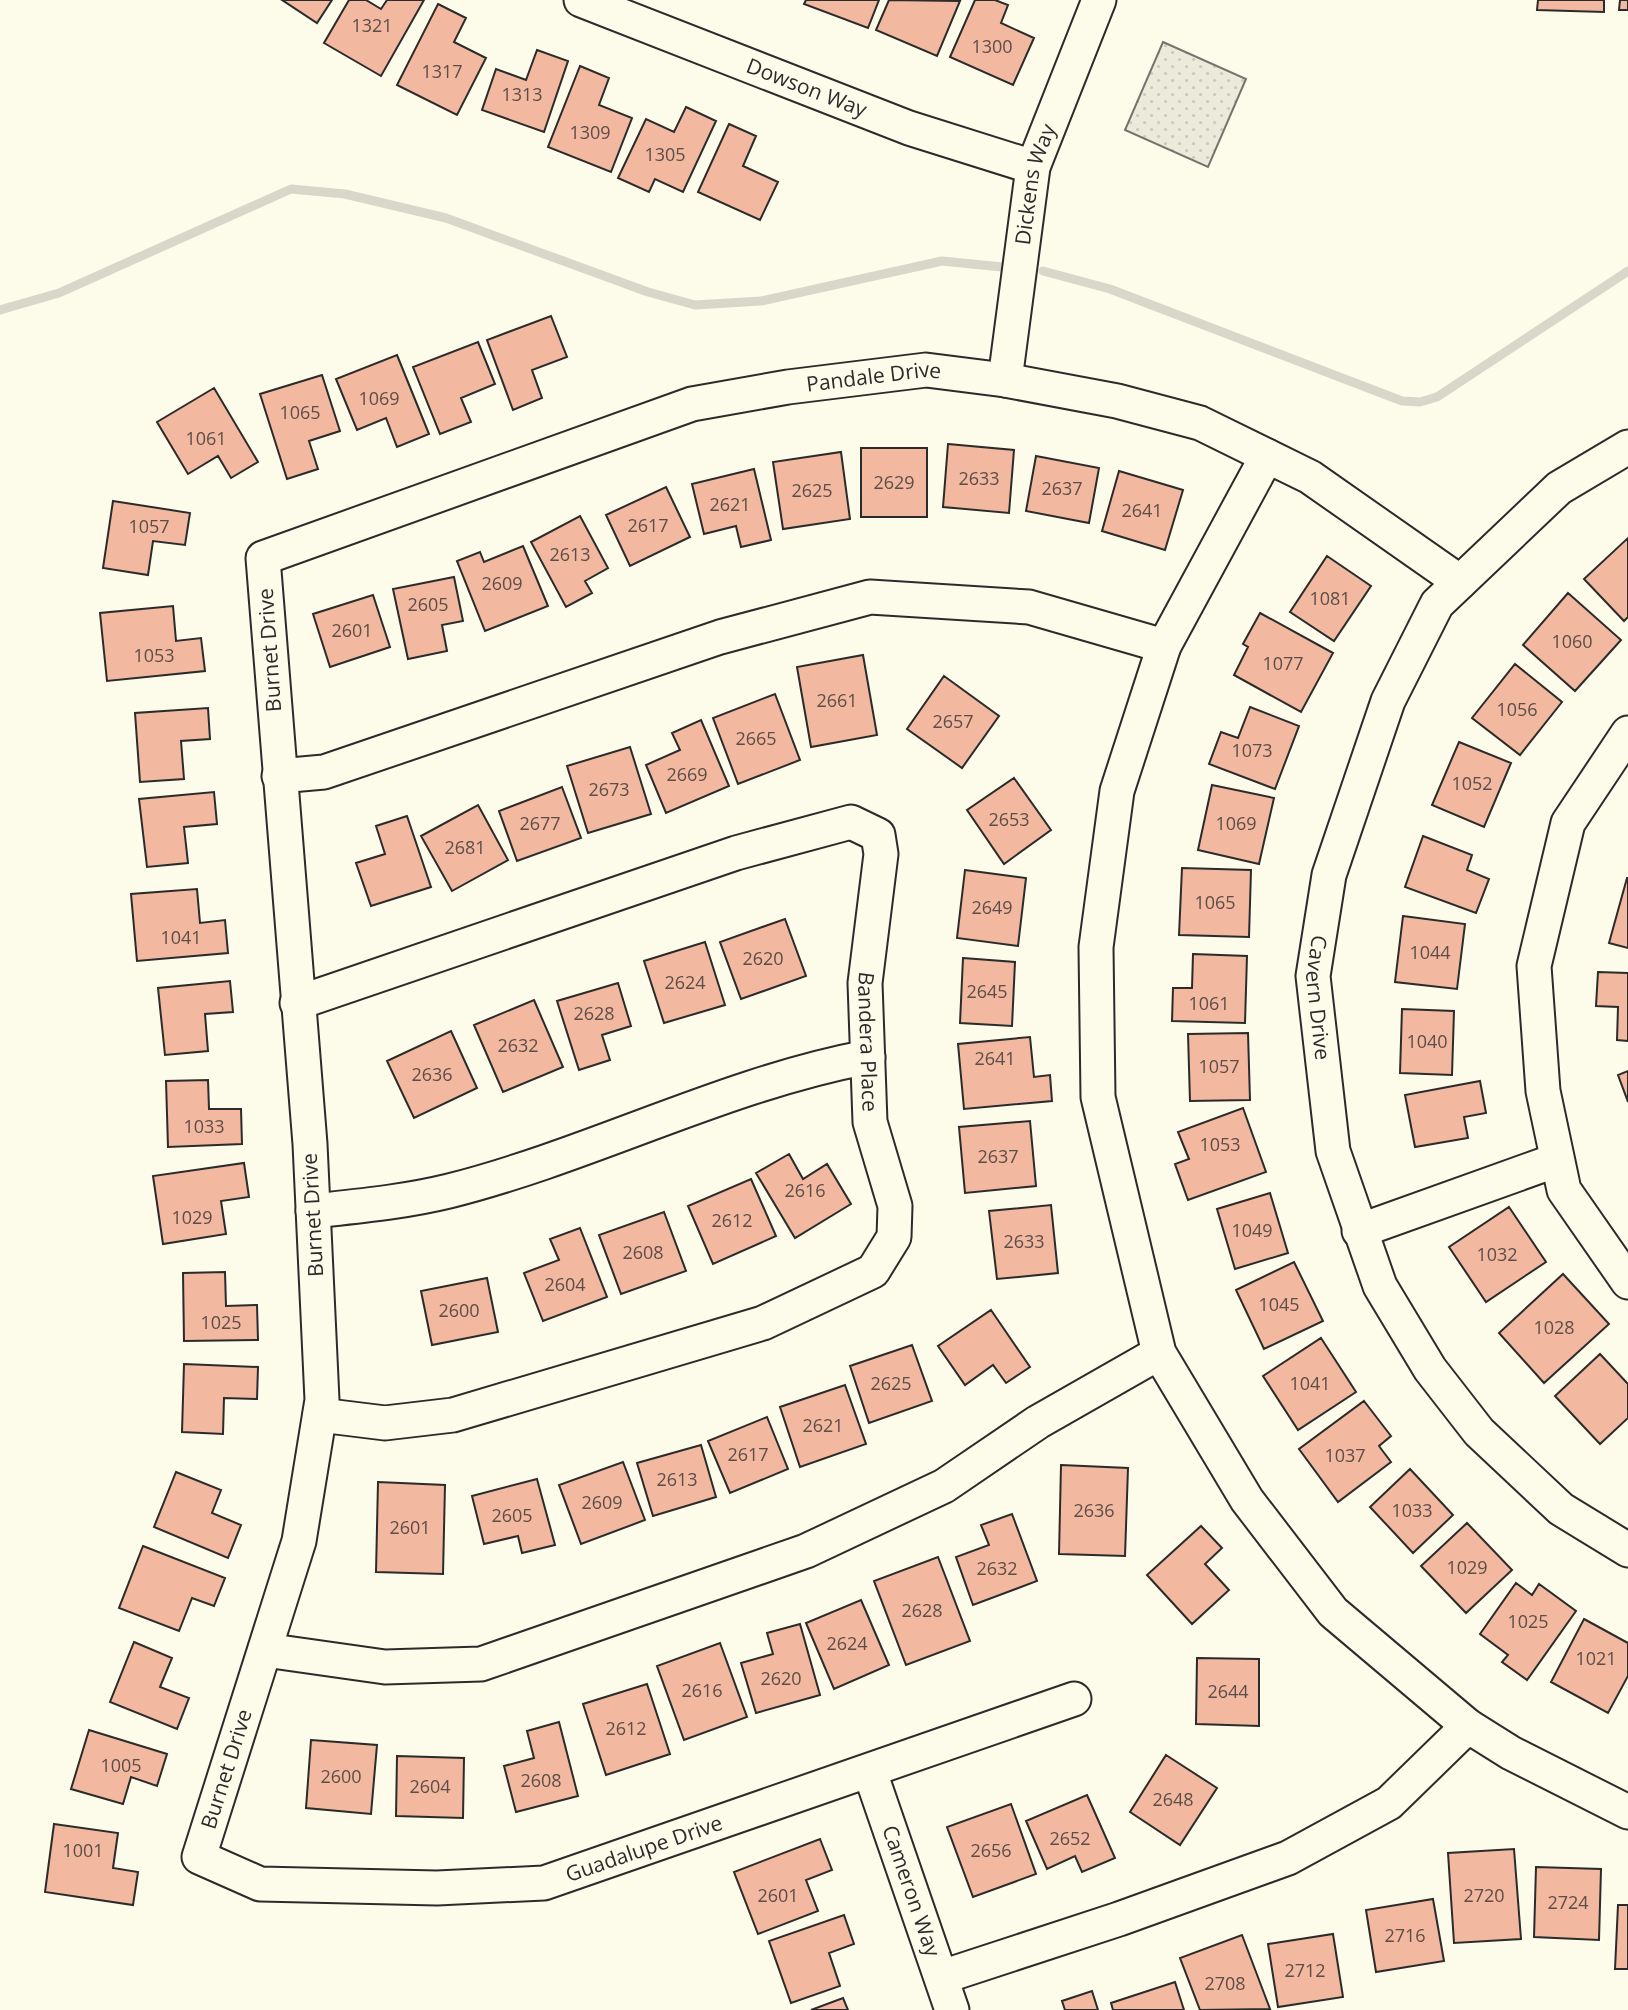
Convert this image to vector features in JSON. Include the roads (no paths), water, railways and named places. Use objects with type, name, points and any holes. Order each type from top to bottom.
[{"type":"street","name":"Dowson Way","points":[[581,0],[909,128],[1033,167]]},
{"type":"street","name":"Dickens Way","points":[[1005,380],[1033,167],[1098,0]]},
{"type":"street","name":"Pandale Drive","points":[[263,558],[692,404],[788,387],[926,369],[1005,380],[1117,401],[1200,423],[1310,477],[1460,582]]},
{"type":"street","name":"Cavern Drive","points":[[1628,447],[1559,488],[1437,604],[1388,701],[1329,876],[1313,976],[1333,1151],[1380,1286],[1430,1369],[1479,1432],[1560,1509],[1628,1550]]},
{"type":"street","points":[[1267,456],[1164,646],[1117,791],[1096,947],[1098,1097],[1159,1353],[1247,1500],[1333,1612],[1468,1726],[1511,1753],[1628,1812]]},
{"type":"street","name":"Burnet Drive","points":[[199,1857],[299,1541],[322,1400],[313,1211],[263,558]]},
{"type":"street","points":[[279,776],[324,772],[720,636],[870,597],[1029,607],[1164,646]]},
{"type":"street","points":[[1628,733],[1568,823],[1534,966],[1543,1091],[1564,1190],[1628,1282]]},
{"type":"street","name":"Bandera Place","points":[[297,1003],[736,853],[851,822],[878,835],[881,854],[866,983],[870,1122],[895,1206],[894,1237],[873,1271],[763,1323],[453,1415],[385,1423],[320,1415]]},
{"type":"street","points":[[313,1211],[396,1202],[449,1191],[581,1148],[770,1080],[868,1056]]},
{"type":"street","points":[[1359,1231],[1557,1160]]},
{"type":"street","points":[[265,1650],[385,1667],[481,1664],[819,1545],[944,1486],[1038,1422],[1159,1353]]},
{"type":"street","name":"Guadalupe Drive","points":[[199,1857],[260,1884],[437,1888],[544,1883],[1074,1699]]},
{"type":"street","points":[[942,1977],[1119,1919],[1288,1858],[1389,1803],[1468,1726]]},
{"type":"street","name":"Cameron Way","points":[[870,1772],[952,2010]]},
{"type":"waterway","points":[[0,310],[59,293],[291,189],[345,194],[446,218],[648,292],[695,305],[761,301],[942,261],[1002,267]]},
{"type":"waterway","points":[[1043,271],[1110,289],[1402,401],[1420,402],[1437,397],[1628,271]]}]
